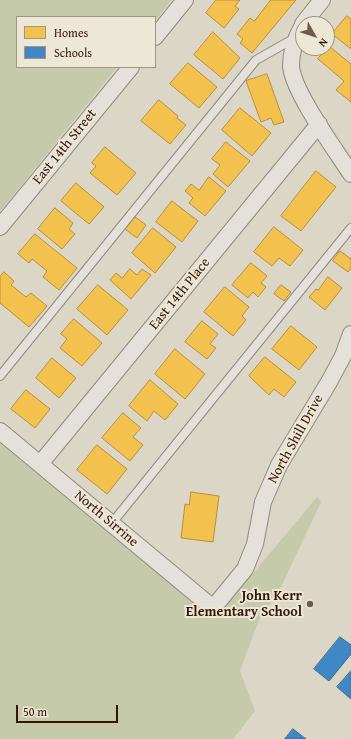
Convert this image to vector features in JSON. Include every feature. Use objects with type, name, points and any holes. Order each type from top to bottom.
[{"type":"street","points":[[156,36],[185,0]]},
{"type":"street","points":[[310,16],[322,0]]},
{"type":"street","points":[[295,51],[291,66],[299,91],[351,174]]},
{"type":"street","name":"East 14th Street","points":[[0,227],[130,68]]},
{"type":"street","name":"East 14th Place","points":[[40,464],[319,124]]},
{"type":"street","name":"North Shill Drive","points":[[213,608],[245,569],[255,544],[263,502],[279,465],[329,382],[343,356],[351,334]]},
{"type":"street","name":"North Sirrine","points":[[0,430],[213,608]]},
{"type":"lane","points":[[0,376],[256,60],[295,33]]},
{"type":"lane","points":[[112,523],[351,228]]},
{"type":"green space","points":[[0,0],[172,0],[156,20],[156,16],[16,16],[16,68],[116,68],[0,212]]},
{"type":"green space","points":[[0,442],[199,607],[208,610],[224,608],[317,497],[321,502],[281,587],[258,622],[240,671],[255,711],[233,739],[0,739]]},
{"type":"building: Homes","points":[[216,0],[240,0],[235,6],[239,9],[224,28],[206,13]]},
{"type":"building: Homes","points":[[271,0],[296,0],[252,53],[240,43],[243,39],[237,34],[250,18],[254,21]]},
{"type":"building: Homes","points":[[347,16],[351,19],[351,49],[335,36],[335,30]]},
{"type":"building: Homes","points":[[213,32],[240,58],[223,79],[194,55]]},
{"type":"building: Homes","points":[[335,51],[351,64],[351,102],[336,90],[344,81],[318,59],[321,56],[335,56]]},
{"type":"building: Homes","points":[[188,63],[217,87],[199,108],[170,84]]},
{"type":"building: Homes","points":[[267,74],[284,122],[274,125],[271,118],[261,122],[246,81]]},
{"type":"building: Homes","points":[[159,100],[186,125],[170,144],[141,121]]},
{"type":"building: Homes","points":[[240,108],[271,133],[252,156],[222,130]]},
{"type":"building: Homes","points":[[226,142],[250,161],[228,187],[213,174],[220,165],[212,159]]},
{"type":"building: Homes","points":[[105,147],[136,173],[117,195],[90,173],[96,166],[92,163]]},
{"type":"building: Homes","points":[[316,171],[336,187],[301,231],[281,216]]},
{"type":"building: Homes","points":[[209,177],[226,191],[205,216],[189,203],[193,198],[185,191],[191,184],[199,190]]},
{"type":"building: Homes","points":[[76,183],[104,207],[89,224],[61,201]]},
{"type":"building: Homes","points":[[172,201],[198,221],[182,242],[156,222]]},
{"type":"building: Homes","points":[[55,208],[73,223],[69,229],[75,234],[62,249],[38,229]]},
{"type":"building: Homes","points":[[135,217],[146,225],[137,238],[125,229]]},
{"type":"building: Homes","points":[[274,227],[303,250],[290,266],[279,258],[272,266],[254,252]]},
{"type":"building: Homes","points":[[153,228],[176,247],[155,273],[132,253]]},
{"type":"building: Homes","points":[[35,234],[77,268],[59,290],[43,277],[47,271],[32,259],[29,263],[18,254]]},
{"type":"building: Homes","points":[[340,251],[351,259],[351,268],[348,272],[333,261]]},
{"type":"building: Homes","points":[[251,263],[267,276],[261,283],[266,287],[258,297],[253,292],[248,298],[232,285]]},
{"type":"building: Homes","points":[[130,269],[137,275],[142,269],[151,275],[131,299],[110,280],[116,273],[122,278]]},
{"type":"building: Homes","points":[[4,272],[14,281],[11,285],[26,297],[31,293],[47,306],[29,327],[0,303],[0,277]]},
{"type":"building: Homes","points":[[328,277],[342,288],[325,310],[309,297],[316,289],[318,290]]},
{"type":"building: Homes","points":[[98,285],[128,310],[107,335],[77,309]]},
{"type":"building: Homes","points":[[281,285],[291,292],[284,301],[274,294]]},
{"type":"building: Homes","points":[[225,287],[249,307],[242,316],[246,320],[233,336],[204,312]]},
{"type":"building: Homes","points":[[74,319],[102,343],[82,366],[60,348],[67,339],[61,334]]},
{"type":"building: Homes","points":[[202,321],[218,334],[210,344],[216,348],[207,359],[185,342]]},
{"type":"building: Homes","points":[[291,326],[317,347],[299,370],[272,349]]},
{"type":"building: Homes","points":[[175,349],[205,374],[185,399],[155,374]]},
{"type":"building: Homes","points":[[265,357],[296,382],[284,397],[274,389],[269,395],[249,376]]},
{"type":"building: Homes","points":[[52,358],[76,378],[59,398],[36,378]]},
{"type":"building: Homes","points":[[150,380],[178,404],[165,420],[154,411],[147,421],[129,406]]},
{"type":"building: Homes","points":[[26,390],[50,409],[35,428],[11,409]]},
{"type":"building: Homes","points":[[123,413],[141,428],[133,437],[143,445],[130,461],[102,438]]},
{"type":"building: Homes","points":[[97,445],[127,469],[107,494],[77,470]]},
{"type":"building: Homes","points":[[191,492],[219,496],[213,542],[181,538],[185,504],[189,505]]},
{"type":"building: Schools","points":[[340,637],[351,645],[351,654],[329,681],[314,669]]},
{"type":"building: Schools","points":[[351,671],[351,699],[337,687]]},
{"type":"building: Schools","points":[[293,729],[306,739],[285,739]]},
{"type":"place","name":"John Kerr Elementary School","points":[[310,604]]}]
